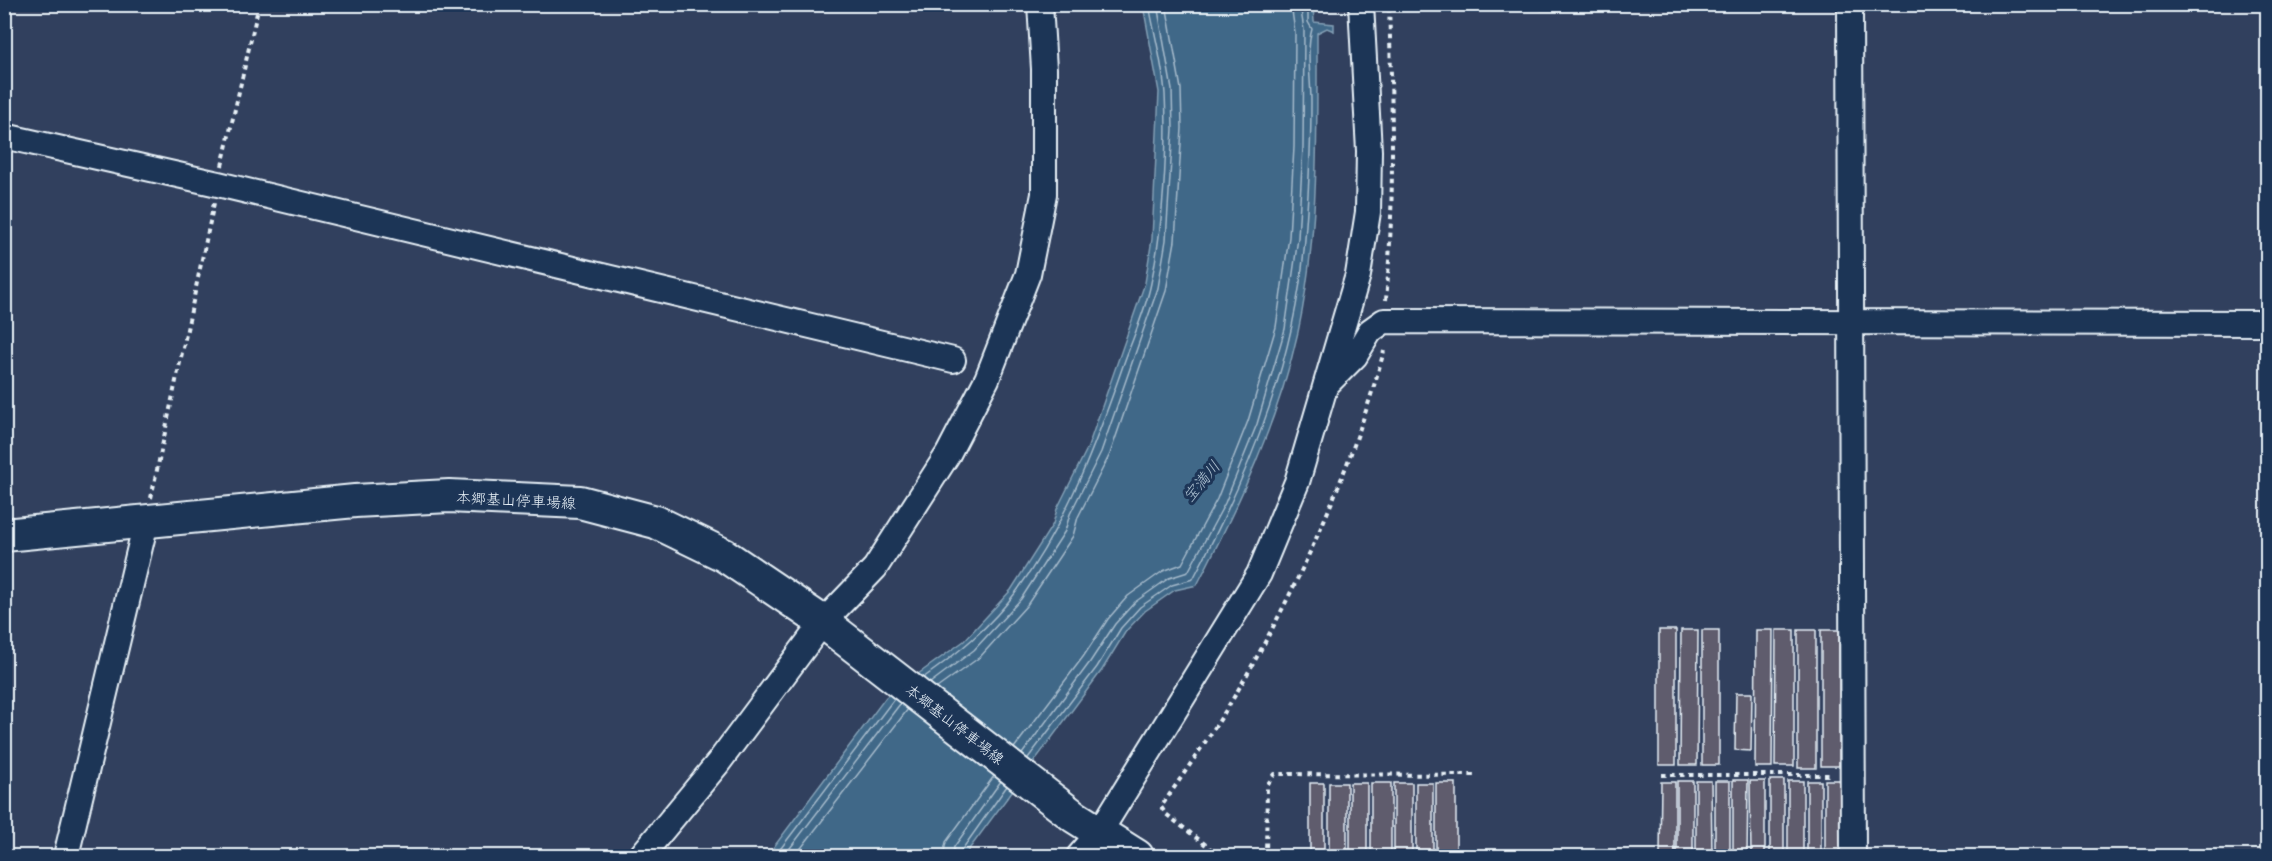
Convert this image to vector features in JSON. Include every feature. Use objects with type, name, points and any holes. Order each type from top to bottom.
[{"type":"main road","name":"本郷基山停車場線","points":[[4,535],[355,501],[449,496],[580,502],[656,522],[724,555],[828,626],[1087,825],[1137,856]]},
{"type":"street","points":[[641,856],[875,568],[948,454],[987,379],[1028,274],[1044,194],[1044,69],[1040,4]]},
{"type":"street","points":[[1079,856],[1087,825],[1259,574],[1297,482],[1358,275],[1368,212],[1369,151],[1361,4]]},
{"type":"street","points":[[1850,4],[1853,856]]},
{"type":"street","points":[[4,136],[218,184],[953,360]]},
{"type":"street","points":[[1326,385],[1355,356],[1370,331],[1384,321],[2268,323]]},
{"type":"street","points":[[66,856],[146,522]]},
{"type":"path","points":[[146,522],[259,4]]},
{"type":"path","points":[[1266,856],[1267,785],[1275,774],[1476,775]]},
{"type":"path","points":[[1662,775],[1854,776]]},
{"type":"water","name":"宝満川","points":[[1143,5],[1313,5],[1314,22],[1334,24],[1334,31],[1327,28],[1317,33],[1317,146],[1313,221],[1305,295],[1290,365],[1256,462],[1197,585],[1175,590],[1145,611],[1126,631],[1102,670],[964,856],[767,856],[886,697],[964,641],[1011,590],[1053,524],[1057,509],[1088,447],[1145,283],[1152,239],[1159,92]]},
{"type":"building","points":[[1464,4],[1479,4],[1479,11],[1464,11]]},
{"type":"building","points":[[1482,4],[1499,4],[1499,10],[1482,10]]},
{"type":"building","points":[[1502,4],[1519,4],[1519,10],[1502,10]]},
{"type":"building","points":[[1541,4],[1558,4],[1558,10],[1541,10]]},
{"type":"building","points":[[1659,630],[1676,630],[1676,765],[1659,765]]},
{"type":"building","points":[[1681,630],[1698,630],[1697,765],[1680,765]]},
{"type":"building","points":[[1702,630],[1719,630],[1719,765],[1702,765]]},
{"type":"building","points":[[1756,630],[1773,630],[1772,767],[1755,767]]},
{"type":"building","points":[[1776,630],[1794,630],[1794,766],[1775,766]]},
{"type":"building","points":[[1798,630],[1816,630],[1816,768],[1798,768]]},
{"type":"building","points":[[1821,630],[1839,630],[1839,766],[1821,766]]},
{"type":"building","points":[[1736,693],[1752,693],[1751,751],[1735,750]]},
{"type":"building","points":[[1733,780],[1748,780],[1747,856],[1733,856]]},
{"type":"building","points":[[1770,780],[1784,780],[1784,856],[1770,856]]},
{"type":"building","points":[[1825,780],[1840,780],[1840,856],[1825,856]]},
{"type":"building","points":[[1677,781],[1693,781],[1693,856],[1677,856]]},
{"type":"building","points":[[1696,781],[1711,781],[1712,856],[1696,856]]},
{"type":"building","points":[[1715,781],[1730,781],[1730,856],[1715,856]]},
{"type":"building","points":[[1750,781],[1765,781],[1765,856],[1751,856]]},
{"type":"building","points":[[1788,781],[1803,781],[1803,856],[1788,856]]},
{"type":"building","points":[[1807,781],[1821,781],[1821,856],[1807,856]]},
{"type":"building","points":[[1661,782],[1675,782],[1675,856],[1660,856]]},
{"type":"building","points":[[1310,783],[1324,783],[1324,856],[1310,856]]},
{"type":"building","points":[[1329,783],[1347,783],[1347,856],[1329,856]]},
{"type":"building","points":[[1350,783],[1367,783],[1367,856],[1350,856]]},
{"type":"building","points":[[1371,783],[1391,783],[1391,856],[1371,856]]},
{"type":"building","points":[[1394,783],[1412,783],[1412,856],[1394,856]]},
{"type":"building","points":[[1416,783],[1433,783],[1433,856],[1416,856]]},
{"type":"building","points":[[1436,783],[1456,783],[1456,856],[1436,856]]}]
